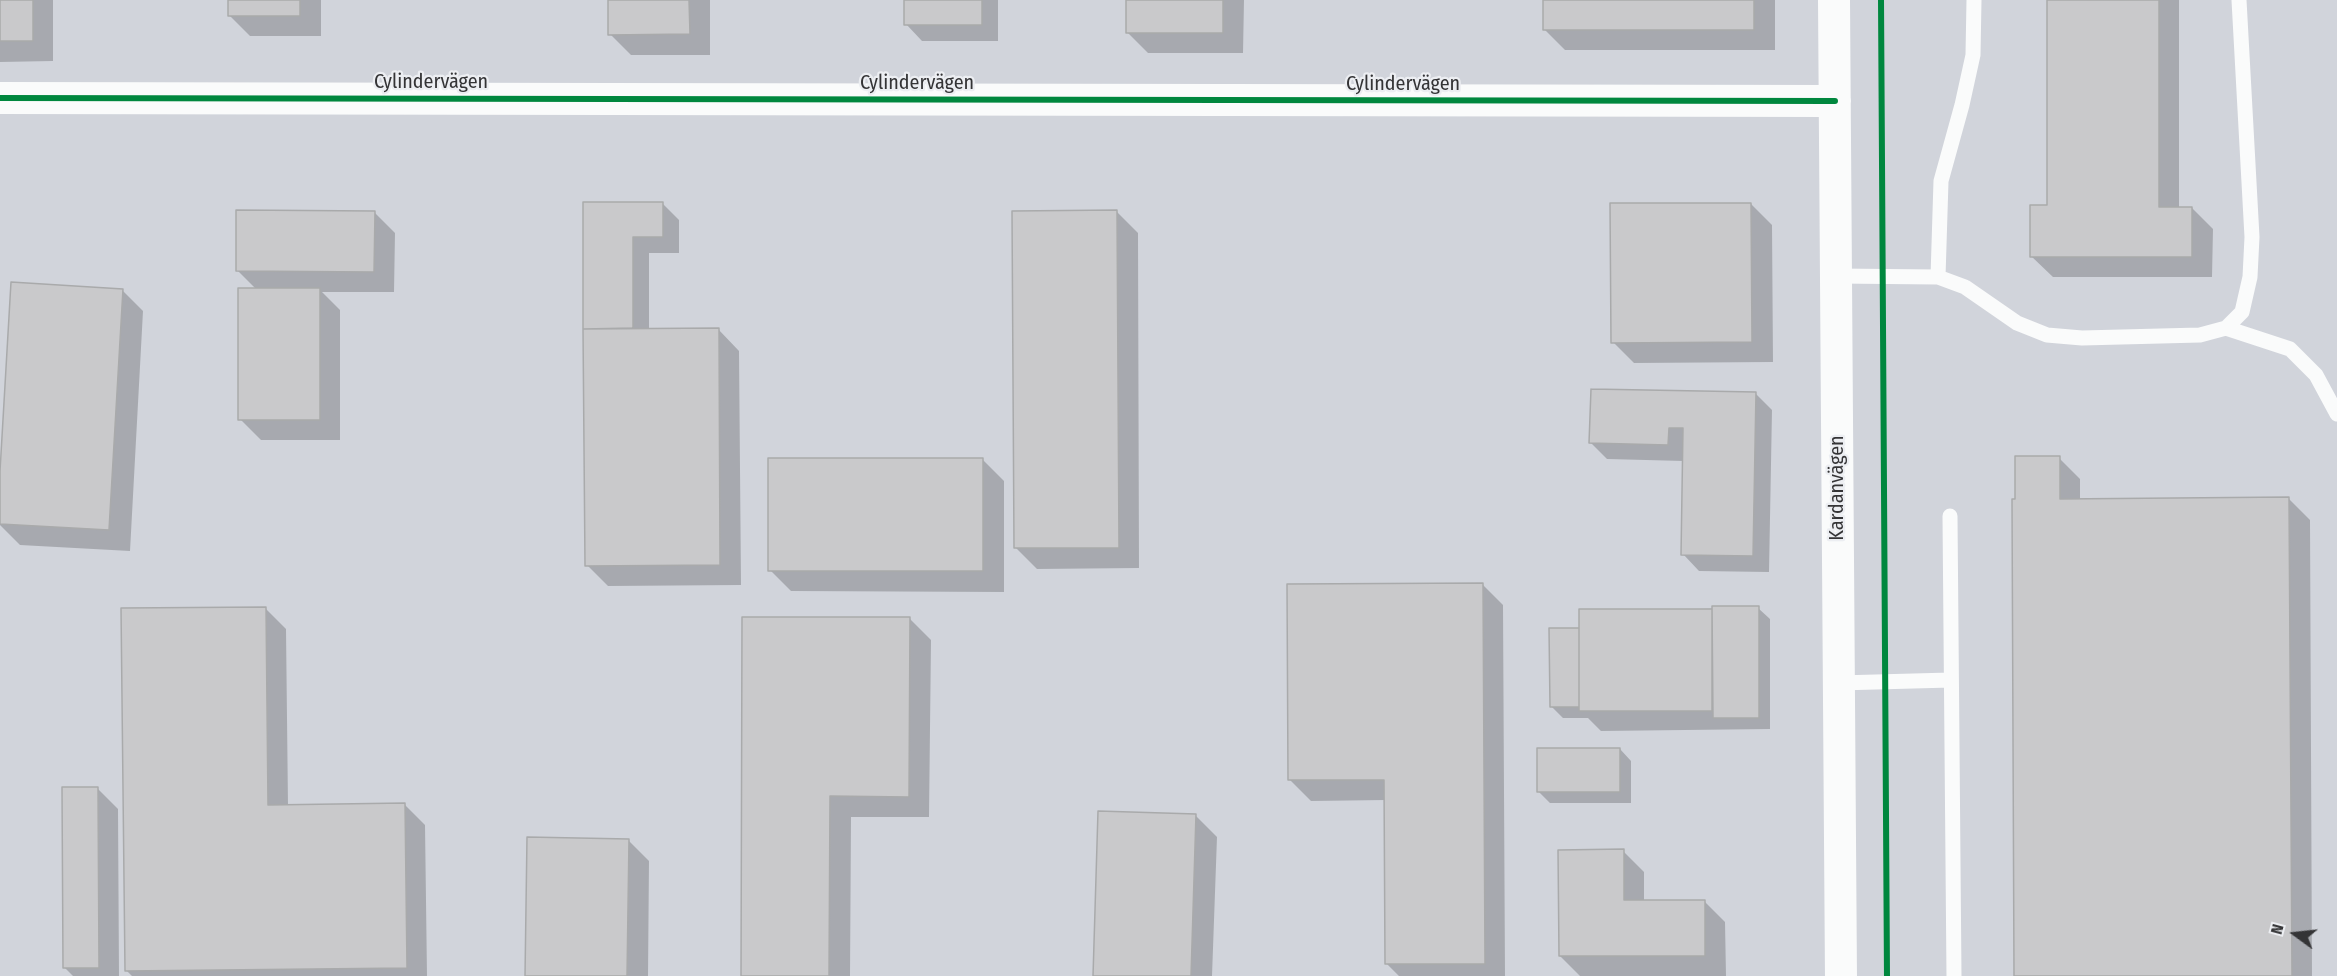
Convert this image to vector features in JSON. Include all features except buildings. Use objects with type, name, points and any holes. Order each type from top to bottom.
[{"type":"street","name":"Kardanvägen","points":[[1834,0],[1841,976]]},
{"type":"street","name":"Cylindervägen","points":[[0,98],[1835,101]]},
{"type":"lane","points":[[1938,277],[1941,182],[1973,55],[1974,0]]},
{"type":"lane","points":[[1836,276],[1938,277],[1965,287],[2017,323],[2047,335],[2082,338],[2200,335],[2226,328],[2241,312],[2250,277],[2252,237],[2239,0]]},
{"type":"lane","points":[[2226,328],[2290,349],[2316,375],[2337,414]]},
{"type":"lane","points":[[1950,516],[1954,976]]},
{"type":"lane","points":[[1838,683],[1952,680]]},
{"type":"shaded area","points":[[0,0],[2337,0],[2337,976],[0,976]]},
{"type":"cycle path","points":[[1881,0],[1887,976]]},
{"type":"cycle path","points":[[0,98],[1835,101]]}]
